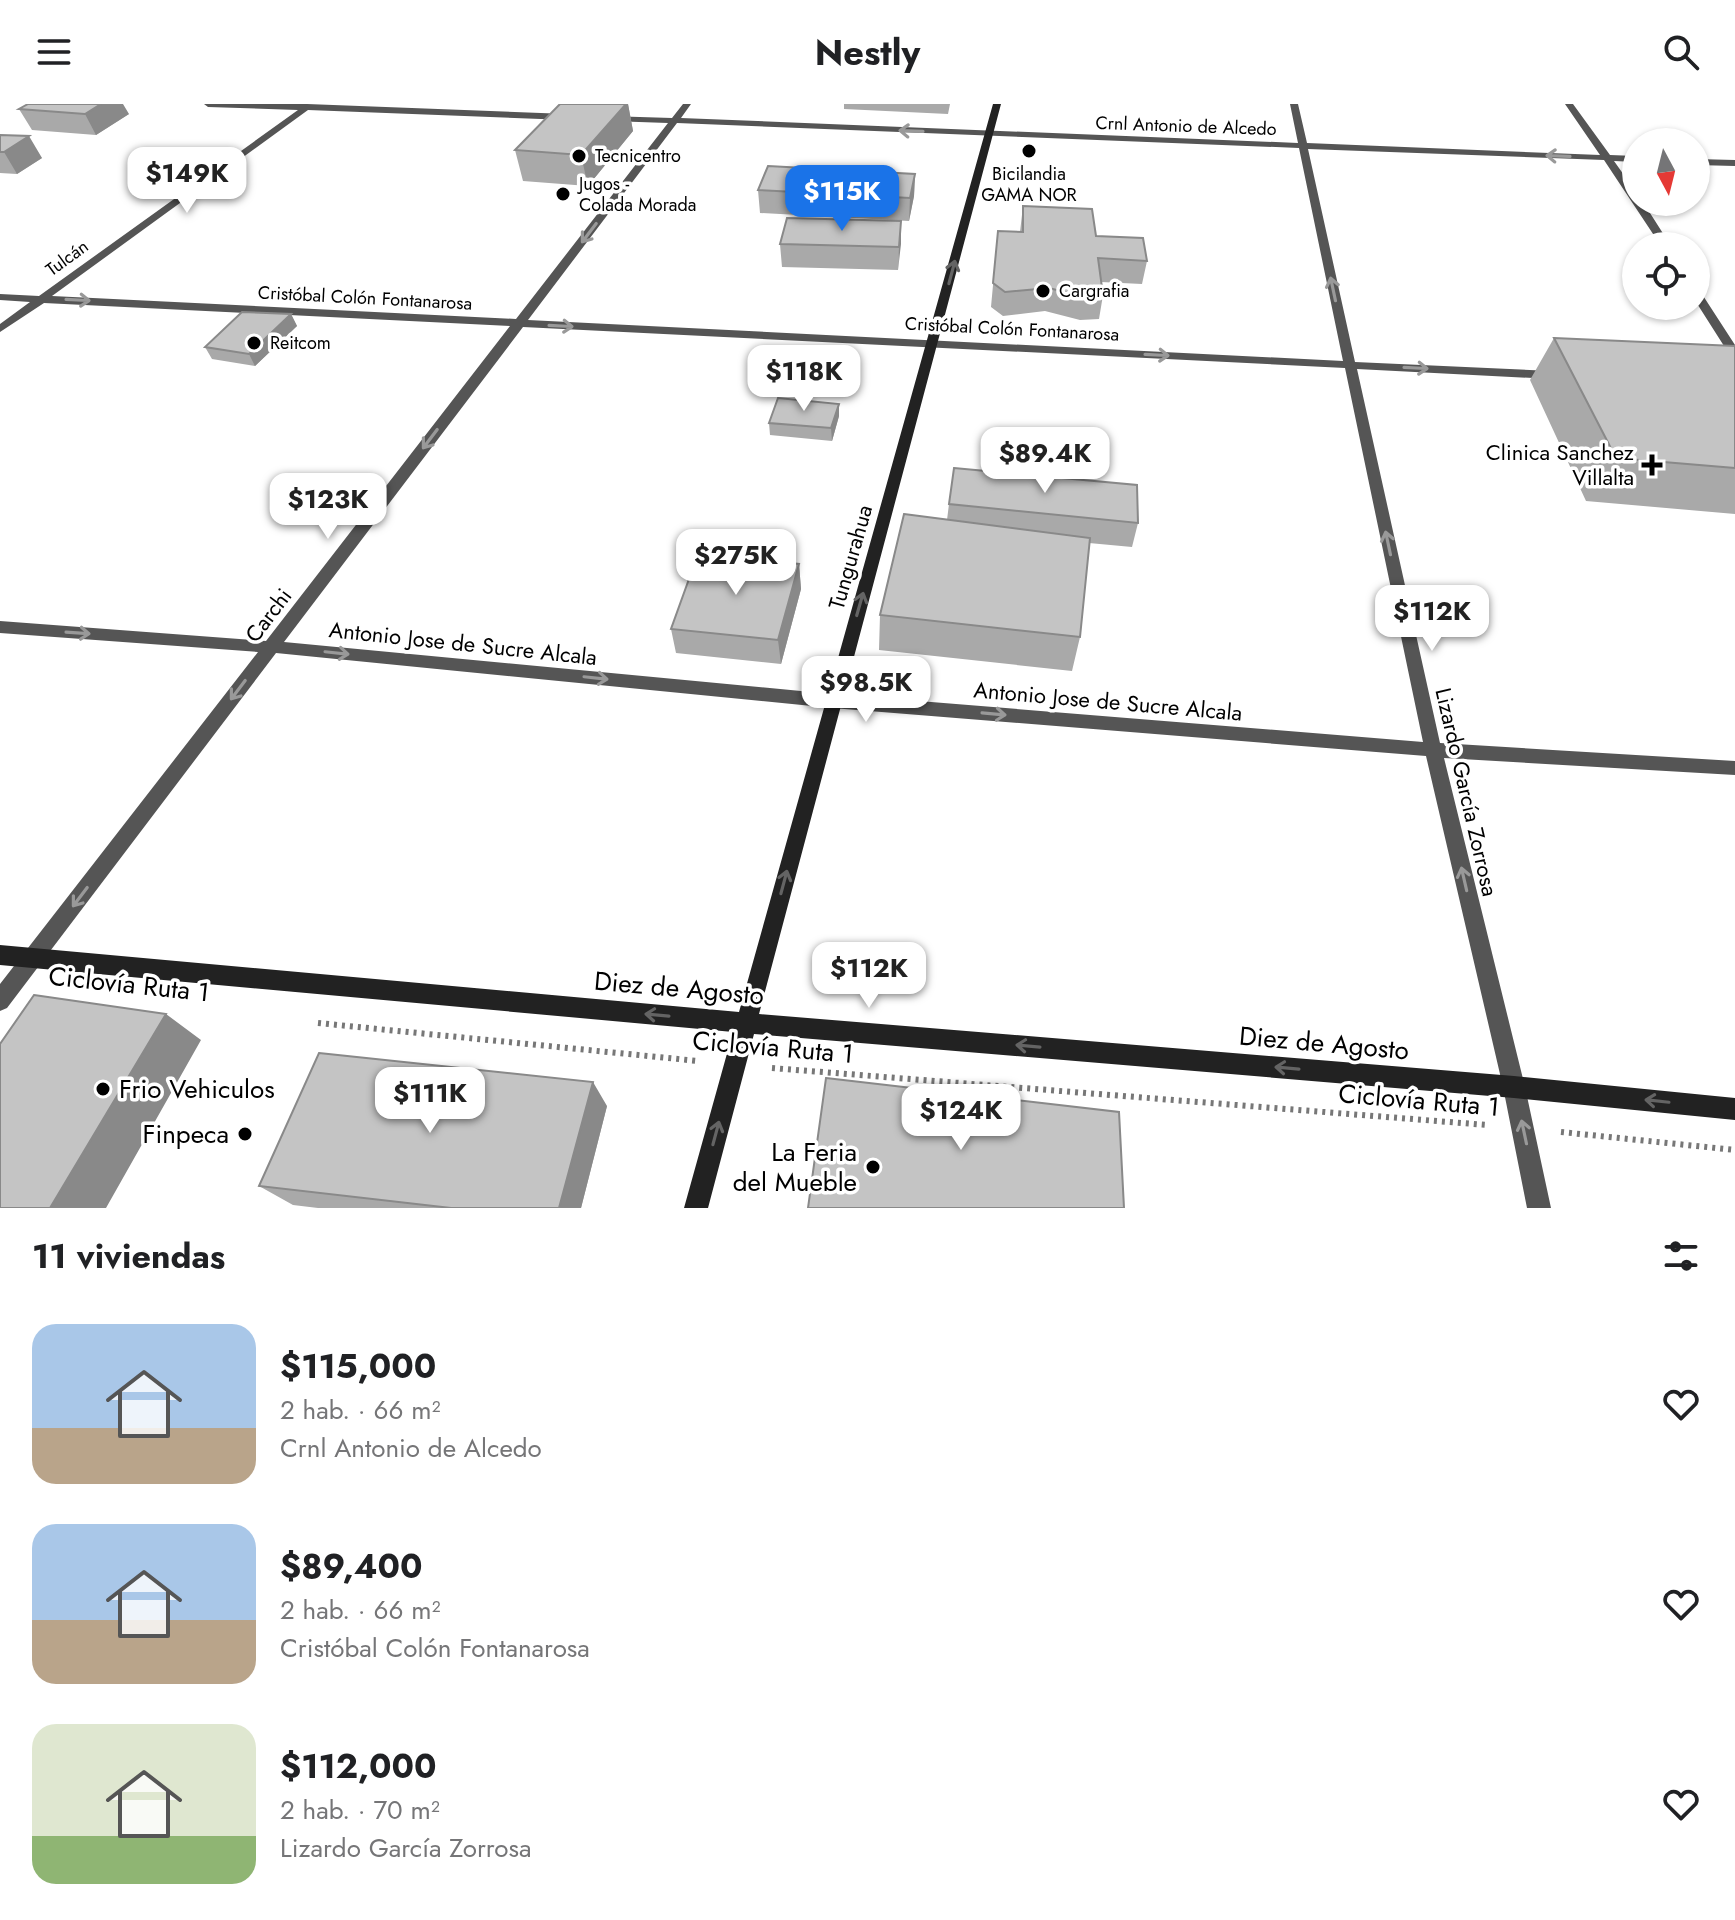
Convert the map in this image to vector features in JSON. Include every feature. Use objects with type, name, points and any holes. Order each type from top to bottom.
[{"type":"main road","name":"Tungurahua","points":[[696,1208],[997,104]]},
{"type":"main road","name":"Diez de Agosto","points":[[0,955],[1735,1109]]},
{"type":"street","points":[[208,104],[582,117]]},
{"type":"street","name":"Carchi","points":[[0,1001],[687,104]]},
{"type":"street","name":"Lizardo García Zorrosa","points":[[1294,104],[1433,750],[1514,1087],[1539,1208]]},
{"type":"street","points":[[1569,104],[1622,177]]},
{"type":"street","name":"Tulcán","points":[[0,329],[309,106]]},
{"type":"street","name":"Crnl Antonio de Alcedo","points":[[598,118],[1622,158]]},
{"type":"street","points":[[1710,162],[1735,163]]},
{"type":"street","name":"Cristóbal Colón Fontanarosa","points":[[0,297],[1564,376]]},
{"type":"street","points":[[1710,315],[1735,354]]},
{"type":"street","name":"Antonio Jose de Sucre Alcala","points":[[0,627],[271,647],[832,701],[1433,750],[1735,768]]},
{"type":"path","name":"Ciclovía Ruta 1","points":[[308,1022],[735,1065],[1523,1128],[1735,1150]]},
{"type":"building","points":[[28,104],[101,104],[85,114],[19,109]]},
{"type":"building","points":[[560,104],[626,104],[581,155],[515,150]]},
{"type":"building","points":[[0,135],[29,136],[0,152]]},
{"type":"building","points":[[768,166],[915,174],[910,198],[758,190]]},
{"type":"building","points":[[1023,206],[1092,209],[1096,236],[1143,238],[1147,261],[1098,258],[1103,295],[1084,297],[1049,288],[1005,292],[993,283],[998,231],[1023,232]]},
{"type":"building","points":[[787,218],[901,221],[899,247],[780,244]]},
{"type":"building","points":[[242,312],[291,314],[249,354],[205,347]]},
{"type":"building","points":[[1554,338],[1735,346],[1735,468],[1616,458]]},
{"type":"building","points":[[778,398],[839,404],[831,428],[769,423]]},
{"type":"building","points":[[954,468],[1137,485],[1138,523],[949,504]]},
{"type":"building","points":[[904,514],[1090,538],[1080,637],[880,615]]},
{"type":"building","points":[[698,554],[799,564],[778,640],[671,629]]},
{"type":"building","name":"Frio Vehiculos","points":[[34,995],[166,1014],[50,1208],[0,1208],[0,1044]]},
{"type":"building","points":[[319,1053],[593,1082],[559,1208],[451,1208],[259,1186]]},
{"type":"building","points":[[826,1078],[1119,1112],[1124,1208],[808,1208]]},
{"type":"place","name":"Bicilandia GAMA NOR","points":[[1029,151]]},
{"type":"place","name":"Tecnicentro","points":[[579,156]]},
{"type":"place","name":"Jugos - Colada Morada","points":[[563,194]]},
{"type":"place","name":"Cargrafia","points":[[1043,291]]},
{"type":"place","name":"Reitcom","points":[[254,343]]},
{"type":"place","name":"Clinica Sanchez Villalta","points":[[1652,465]]},
{"type":"place","name":"Frio Vehiculos","points":[[103,1089]]},
{"type":"place","name":"Finpeca","points":[[245,1134]]},
{"type":"place","name":"La Feria del Mueble","points":[[873,1167]]}]
